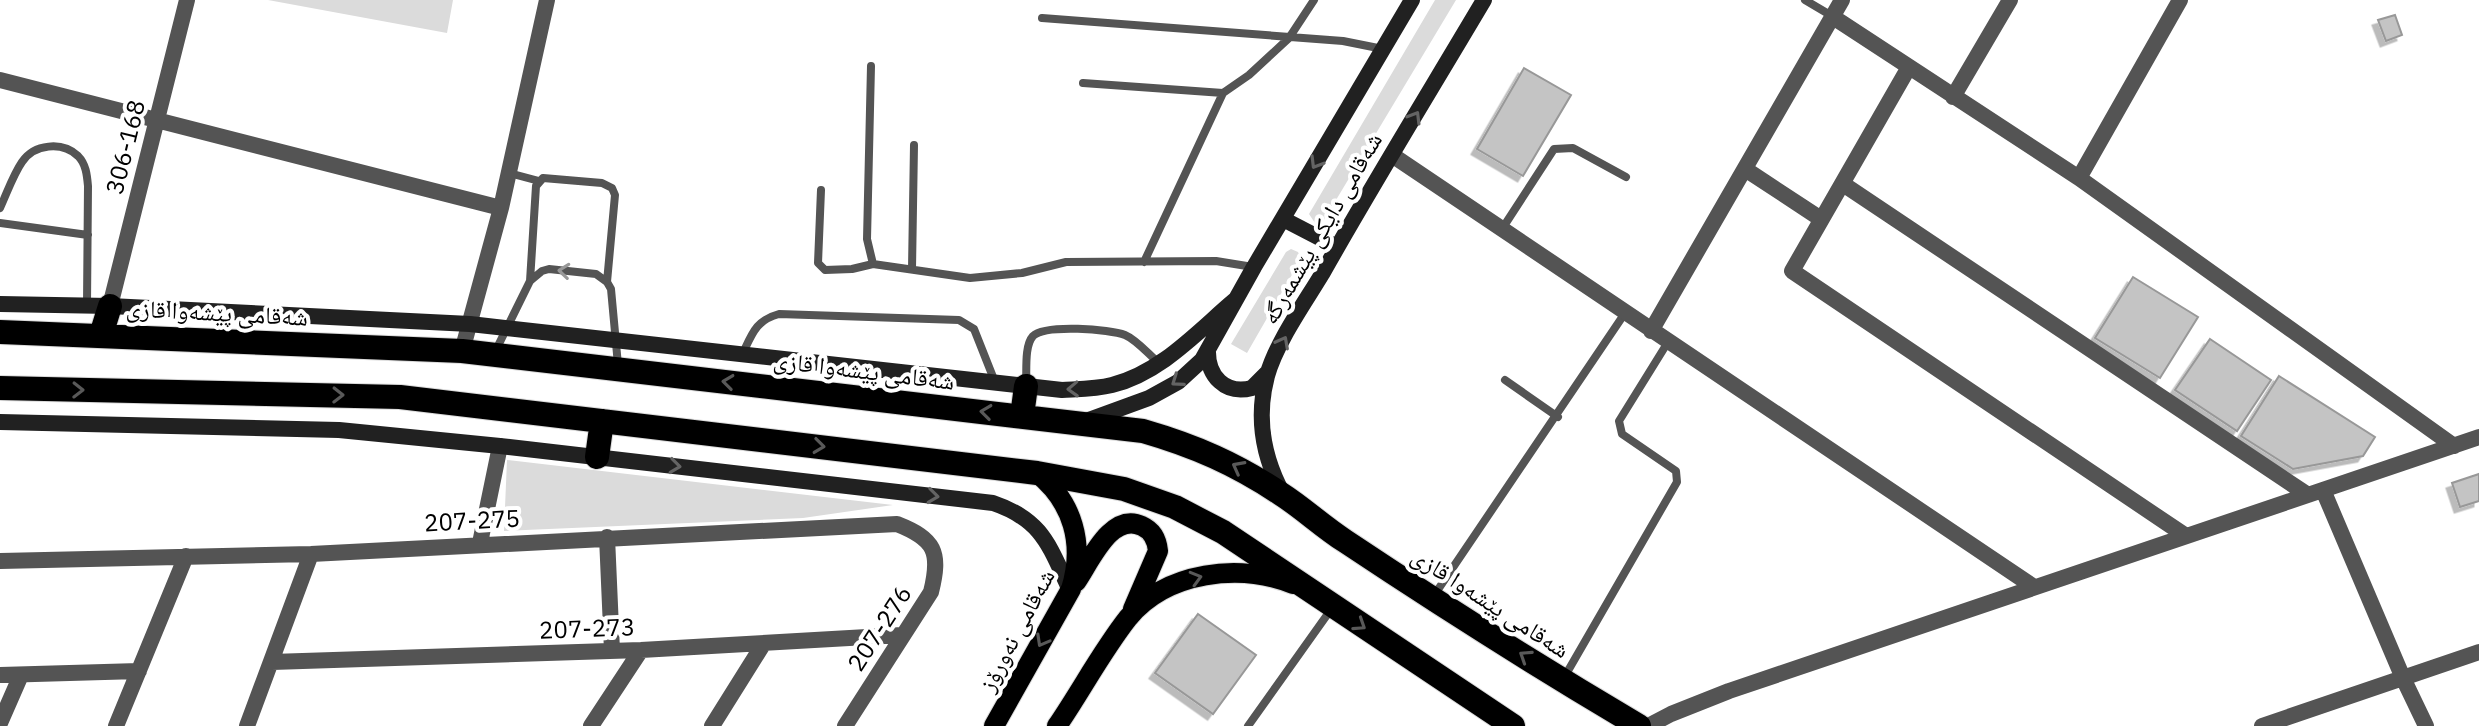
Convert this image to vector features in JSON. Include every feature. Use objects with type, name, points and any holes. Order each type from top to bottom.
[{"type":"highway","points":[[98,306],[101,335]]},
{"type":"highway","name":"شەقامی پێشەوا قازی","points":[[0,332],[462,351],[1143,431],[1192,445],[1242,469],[1284,495],[1342,539],[1639,726]]},
{"type":"highway","points":[[1022,416],[1026,386]]},
{"type":"highway","points":[[0,388],[400,397],[1037,473],[1124,489],[1175,507],[1223,532],[1513,726]]},
{"type":"highway","points":[[597,457],[602,421]]},
{"type":"main road","name":"شەقامی دایکی پێشمەرگە","points":[[1083,422],[1164,390],[1196,366],[1412,0]]},
{"type":"main road","name":"شەقامی دایکی پێشمەرگە","points":[[1284,495],[1267,458],[1263,438],[1261,418],[1267,373],[1337,247],[1484,0]]},
{"type":"main road","points":[[1283,219],[1337,247]]},
{"type":"main road","points":[[0,304],[470,324],[1062,390],[1128,380],[1159,363],[1235,300]]},
{"type":"main road","points":[[1208,349],[1213,375],[1230,388],[1252,388],[1267,373]]},
{"type":"main road","points":[[0,422],[339,430],[993,503],[1016,511],[1035,525],[1070,590],[1110,532],[1121,525],[1139,524],[1153,534],[1158,551],[1130,616],[1057,726]]},
{"type":"main road","name":"شەقامی نەورۆز","points":[[994,726],[1070,590],[1078,554],[1075,531],[1061,499],[1037,473]]},
{"type":"main road","points":[[1130,616],[1150,599],[1199,576],[1225,572],[1252,573],[1279,578],[1304,588]]},
{"type":"street","name":"306-168","points":[[98,306],[156,120],[187,0]]},
{"type":"street","points":[[462,351],[501,208],[547,0]]},
{"type":"street","points":[[1651,331],[1842,0]]},
{"type":"street","points":[[1953,97],[2010,0]]},
{"type":"street","points":[[2079,178],[2180,0]]},
{"type":"street","points":[[1833,17],[2079,178],[2454,446]]},
{"type":"street","points":[[1909,67],[1792,271],[2186,536]]},
{"type":"street","points":[[0,80],[501,208]]},
{"type":"street","points":[[1392,155],[2034,587]]},
{"type":"street","points":[[1745,169],[1821,219]]},
{"type":"street","points":[[1843,184],[2315,493],[2426,726]]},
{"type":"street","points":[[1648,726],[1700,701],[2479,437]]},
{"type":"street","points":[[480,543],[500,446]]},
{"type":"street","name":"207-275","points":[[0,561],[311,554],[897,524],[920,533],[935,551]]},
{"type":"street","points":[[607,537],[612,651]]},
{"type":"street","name":"207-276","points":[[845,726],[931,592],[936,575],[935,551]]},
{"type":"street","points":[[247,726],[311,554]]},
{"type":"street","points":[[116,726],[186,556]]},
{"type":"street","name":"207-273","points":[[272,662],[641,650],[902,635]]},
{"type":"street","points":[[712,726],[764,643]]},
{"type":"street","points":[[591,726],[641,650]]},
{"type":"street","points":[[2262,726],[2479,652]]},
{"type":"street","points":[[0,675],[139,671]]},
{"type":"street","points":[[0,723],[21,675]]},
{"type":"lane","points":[[1144,262],[1223,93],[1249,75],[1289,38],[1314,0]]},
{"type":"lane","points":[[1805,0],[1833,17]]},
{"type":"lane","points":[[1042,18],[1343,41],[1383,49]]},
{"type":"lane","points":[[871,66],[867,239],[873,264]]},
{"type":"lane","points":[[1083,83],[1223,93]]},
{"type":"lane","points":[[912,269],[914,145]]},
{"type":"lane","points":[[0,208],[23,161],[35,150],[50,146],[65,148],[78,157],[87,170],[88,235],[98,306]]},
{"type":"lane","points":[[1502,230],[1554,149],[1573,148],[1626,177]]},
{"type":"lane","points":[[509,173],[539,181],[543,178],[602,183],[612,188],[615,195],[607,282]]},
{"type":"lane","points":[[530,281],[539,181]]},
{"type":"lane","points":[[821,190],[818,263],[825,270],[873,264],[970,278],[1022,273],[1066,262],[1216,261],[1254,267]]},
{"type":"lane","points":[[0,223],[88,235]]},
{"type":"lane","points":[[493,355],[535,275],[549,269],[596,274],[611,289],[619,369]]},
{"type":"lane","points":[[1433,597],[1558,417],[1625,313]]},
{"type":"lane","points":[[742,355],[756,324],[779,314],[959,320],[974,329],[995,382]]},
{"type":"lane","points":[[1026,386],[1028,348],[1031,338],[1041,331],[1085,329],[1126,336],[1159,363]]},
{"type":"lane","points":[[1562,680],[1677,482],[1676,471],[1622,434],[1619,421],[1668,342]]},
{"type":"lane","points":[[1505,380],[1558,417]]},
{"type":"lane","points":[[1248,726],[1333,607]]},
{"type":"shaded area","points":[[268,0],[453,0],[447,33]]},
{"type":"shaded area","points":[[1435,0],[1456,0],[1324,220],[1315,223],[1309,214]]},
{"type":"shaded area","points":[[1291,249],[1298,252],[1301,259],[1247,353],[1231,344],[1286,252]]},
{"type":"shaded area","points":[[507,460],[893,505],[803,518],[504,531]]},
{"type":"building","points":[[2395,15],[2402,35],[2386,41],[2378,20]]},
{"type":"building","points":[[1524,68],[1571,95],[1523,176],[1477,149]]},
{"type":"building","points":[[2133,277],[2198,317],[2160,378],[2095,338]]},
{"type":"building","points":[[2210,339],[2271,380],[2237,431],[2175,390]]},
{"type":"building","points":[[2279,376],[2375,437],[2363,456],[2293,469],[2241,436]]},
{"type":"building","points":[[2479,474],[2479,501],[2460,507],[2452,483]]},
{"type":"building","points":[[1198,614],[1256,655],[1213,714],[1155,673]]}]
